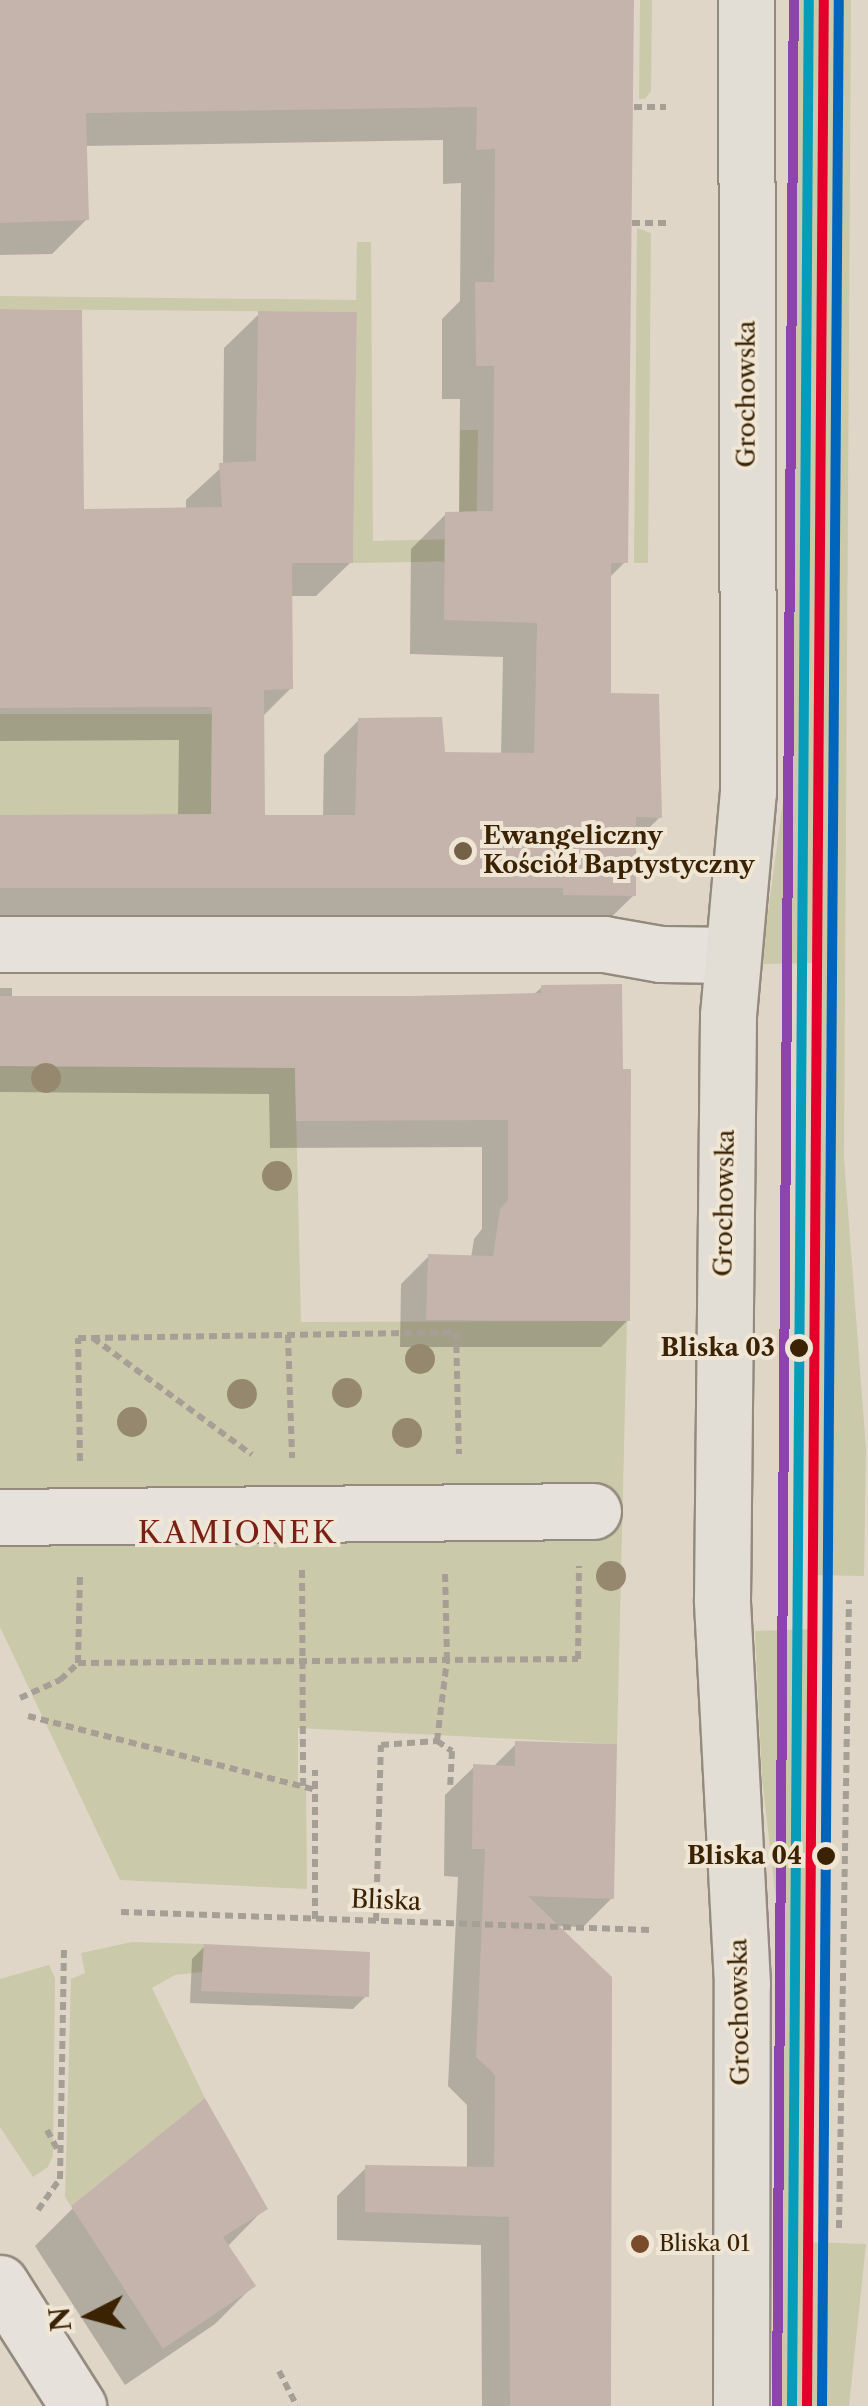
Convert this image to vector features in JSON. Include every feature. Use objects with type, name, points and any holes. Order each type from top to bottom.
[{"type":"main road","name":"Grochowska","points":[[740,2406],[742,1984],[722,1600],[728,1015],[748,792],[746,0]]},
{"type":"street","points":[[0,944],[604,944],[661,954],[733,955]]},
{"type":"street","points":[[0,1517],[586,1512]]},
{"type":"street","points":[[0,2283],[78,2406]]},
{"type":"path","points":[[634,106],[666,108]]},
{"type":"path","points":[[632,223],[666,223]]},
{"type":"path","points":[[78,1663],[78,1338],[456,1332],[447,1660],[438,1700],[437,1741]]},
{"type":"path","points":[[288,1335],[292,1484],[316,1514],[302,1661],[303,1787]]},
{"type":"path","points":[[92,1338],[262,1462]]},
{"type":"path","points":[[20,1698],[60,1680],[78,1663],[578,1659],[586,1512]]},
{"type":"path","points":[[838,2228],[848,1600]]},
{"type":"path","points":[[28,1716],[316,1790]]},
{"type":"path","points":[[376,1921],[381,1744],[437,1741],[452,1751],[450,1784]]},
{"type":"path","points":[[314,1919],[316,1770]]},
{"type":"path","name":"Bliska","points":[[121,1912],[650,1930]]},
{"type":"path","points":[[38,2210],[60,2179],[64,1950]]},
{"type":"path","points":[[47,2130],[60,2154]]},
{"type":"path","points":[[280,2371],[297,2406]]},
{"type":"green space","points":[[640,0],[652,0],[651,91],[645,99],[639,99]]},
{"type":"green space","points":[[791,0],[851,0],[844,1158],[866,1449],[864,1576],[809,1575],[814,963],[761,964],[787,772]]},
{"type":"green space","points":[[637,228],[651,233],[648,563],[634,563]]},
{"type":"green space","points":[[357,242],[371,242],[373,541],[459,539],[460,430],[478,430],[476,561],[353,563],[357,312],[0,309],[0,296],[356,300]]},
{"type":"green space","points":[[0,714],[212,714],[211,815],[0,815]]},
{"type":"green space","points":[[0,1066],[295,1067],[301,1322],[627,1321],[617,1744],[298,1728],[298,1785],[306,1788],[307,1889],[120,1880],[0,1627]]},
{"type":"green space","points":[[813,1629],[805,2242],[866,2244],[849,2406],[778,2406],[781,1942],[762,1778],[755,1631]]},
{"type":"green space","points":[[132,1942],[204,1944],[202,1972],[175,1975],[152,1988],[205,2098],[71,2206],[65,2197],[71,1979],[85,1973],[81,1953]]},
{"type":"green space","points":[[49,1965],[55,1978],[53,2155],[48,2167],[33,2177],[0,2127],[0,1979]]},
{"type":"building","points":[[0,0],[634,0],[628,563],[611,563],[611,693],[659,694],[662,818],[636,817],[636,896],[563,895],[563,888],[0,888],[0,815],[211,814],[212,707],[0,708],[0,309],[82,310],[84,509],[222,507],[219,463],[256,461],[258,311],[357,312],[353,563],[292,563],[293,689],[264,690],[265,815],[355,815],[358,718],[442,717],[445,752],[534,753],[537,623],[444,620],[445,512],[493,511],[494,366],[476,366],[475,282],[494,282],[495,149],[476,150],[477,107],[86,113],[89,220],[0,223]]},
{"type":"building","points":[[622,984],[623,1069],[631,1069],[630,1321],[426,1320],[428,1254],[493,1256],[500,1209],[508,1200],[508,1120],[296,1121],[295,1068],[0,1066],[0,996],[411,996],[541,993],[541,985]]},
{"type":"building","points":[[515,1741],[617,1744],[614,1899],[528,1896],[612,1977],[611,2406],[510,2406],[509,2217],[365,2212],[365,2165],[494,2167],[495,2075],[476,2057],[485,1849],[472,1849],[473,1764],[515,1766]]},
{"type":"building","points":[[204,1944],[370,1952],[369,1997],[201,1991]]},
{"type":"building","points":[[205,2098],[268,2209],[223,2237],[256,2286],[163,2349],[71,2206]]},
{"type":"transit line","points":[[777,2406],[794,0]]},
{"type":"transit line","points":[[792,2406],[809,0]]},
{"type":"transit line","points":[[807,2406],[824,0]]},
{"type":"transit line","points":[[822,2406],[839,0]]},
{"type":"place","name":"Ewangeliczny Kościół Baptystyczny","points":[[463,851]]},
{"type":"place","name":"Bliska 03","points":[[799,1348]]},
{"type":"place","name":"Bliska 04","points":[[826,1856]]},
{"type":"place","name":"Bliska 01","points":[[640,2244]]},
{"type":"district","name":"KAMIONEK","points":[[238,1533]]}]
